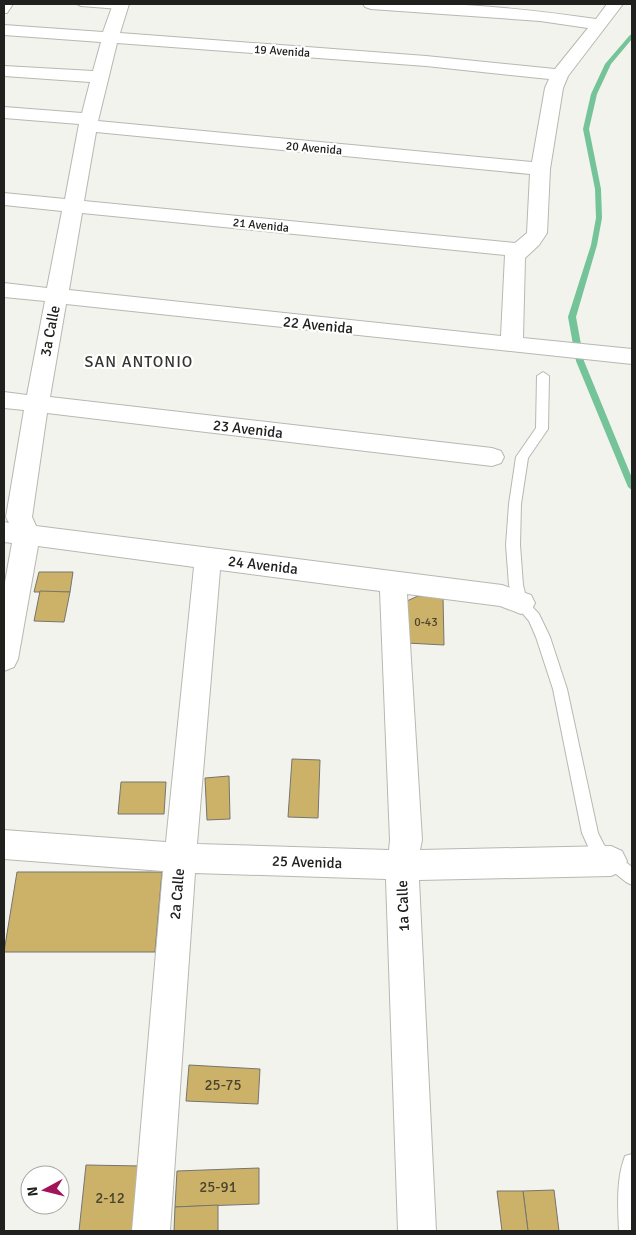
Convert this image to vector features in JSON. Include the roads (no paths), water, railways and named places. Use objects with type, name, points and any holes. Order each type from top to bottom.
[{"type":"street","points":[[371,4],[540,16],[600,25]]},
{"type":"street","points":[[522,346],[514,258],[519,250],[534,240],[537,233],[540,169],[554,88],[560,75],[615,4]]},
{"type":"street","name":"3a Calle","points":[[4,659],[15,533],[37,403],[72,206],[89,123],[120,5]]},
{"type":"street","name":"19 Avenida","points":[[4,30],[436,62],[560,75]]},
{"type":"street","points":[[4,71],[100,77]]},
{"type":"street","name":"20 Avenida","points":[[4,112],[89,123],[540,169]]},
{"type":"street","name":"21 Avenida","points":[[4,200],[519,250]]},
{"type":"street","name":"22 Avenida","points":[[4,290],[630,357]]},
{"type":"street","name":"23 Avenida","points":[[4,400],[492,457]]},
{"type":"street","name":"24 Avenida","points":[[15,533],[502,596],[521,604]]},
{"type":"street","name":"2a Calle","points":[[151,1231],[180,858],[208,558]]},
{"type":"street","name":"1a Calle","points":[[393,582],[406,840],[402,865],[417,1231]]},
{"type":"street","name":"25 Avenida","points":[[4,845],[180,858],[622,869]]},
{"type":"lane","points":[[4,11],[8,4]]},
{"type":"lane","points":[[81,4],[120,5]]},
{"type":"lane","points":[[543,376],[542,429],[522,458],[515,504],[513,545],[516,585],[521,604],[534,618],[543,638],[560,689],[590,834],[598,850],[622,869]]},
{"type":"lane","points":[[629,1231],[628,1191],[632,1163]]},
{"type":"waterway","points":[[632,36],[608,64],[594,94],[586,129],[598,189],[599,218],[594,245],[572,317],[580,361],[632,487]]},
{"type":"district","name":"SAN ANTONIO","points":[[139,361]]}]
